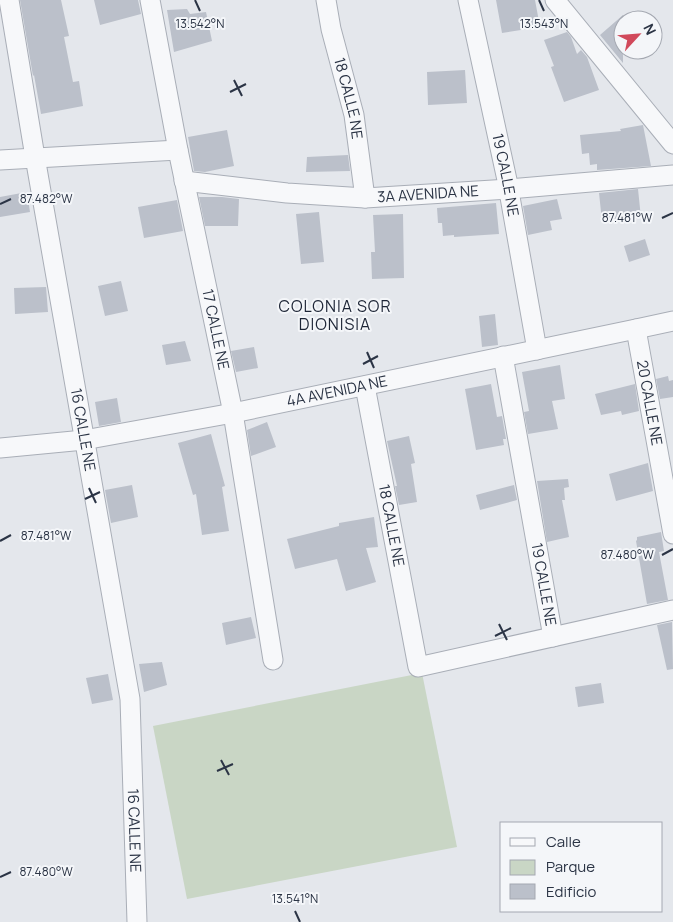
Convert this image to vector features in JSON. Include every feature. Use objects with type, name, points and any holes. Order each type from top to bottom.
[{"type":"street","name":"16 CALLE NE","points":[[8,0],[130,699],[136,922]]},
{"type":"street","name":"17 CALLE NE","points":[[150,0],[184,181],[233,413],[273,660]]},
{"type":"street","name":"18 CALLE NE","points":[[326,0],[354,115],[365,198]]},
{"type":"street","name":"19 CALLE NE","points":[[468,0],[509,189],[537,350]]},
{"type":"street","points":[[555,0],[673,144]]},
{"type":"street","points":[[0,160],[178,150]]},
{"type":"street","name":"3A AVENIDA NE","points":[[184,181],[286,193],[365,198],[509,189],[673,175]]},
{"type":"street","name":"4A AVENIDA NE","points":[[0,448],[84,440],[233,413],[673,321]]},
{"type":"street","name":"20 CALLE NE","points":[[636,329],[673,534]]},
{"type":"street","name":"19 CALLE NE","points":[[504,356],[553,637]]},
{"type":"street","name":"18 CALLE NE","points":[[365,386],[418,667],[553,637]]},
{"type":"street","points":[[553,637],[673,610]]},
{"type":"green space","points":[[422,673],[457,847],[187,899],[153,726]]},
{"type":"building","points":[[20,0],[61,0],[69,36],[64,37],[73,82],[79,81],[83,106],[41,114]]},
{"type":"building","points":[[94,0],[138,0],[141,14],[100,25]]},
{"type":"building","points":[[496,0],[535,0],[540,27],[502,33]]},
{"type":"building","points":[[187,9],[190,14],[206,12],[212,41],[174,52],[167,10]]},
{"type":"building","points":[[613,24],[613,51],[600,35]]},
{"type":"building","points":[[567,32],[571,37],[577,54],[581,50],[587,57],[599,90],[564,102],[551,67],[554,66],[544,40]]},
{"type":"building","points":[[465,70],[467,103],[428,105],[427,72]]},
{"type":"building","points":[[643,125],[651,166],[597,170],[597,164],[590,165],[589,153],[582,154],[580,135],[621,131],[620,129]]},
{"type":"building","points":[[227,130],[234,166],[205,172],[194,171],[188,137]]},
{"type":"building","points":[[348,155],[350,171],[306,172],[307,157]]},
{"type":"building","points":[[638,189],[641,218],[602,221],[599,193]]},
{"type":"building","points":[[27,192],[30,212],[0,217],[0,197]]},
{"type":"building","points":[[199,197],[239,199],[238,226],[205,226]]},
{"type":"building","points":[[557,199],[562,219],[550,221],[552,230],[528,235],[523,206]]},
{"type":"building","points":[[177,200],[183,231],[144,238],[138,207]]},
{"type":"building","points":[[496,203],[499,234],[443,236],[442,223],[438,223],[437,208]]},
{"type":"building","points":[[319,212],[324,262],[301,264],[296,214]]},
{"type":"building","points":[[403,214],[404,278],[372,279],[371,252],[375,252],[373,215]]},
{"type":"building","points":[[645,239],[650,255],[629,262],[624,246]]},
{"type":"building","points":[[121,281],[128,311],[105,316],[98,286]]},
{"type":"building","points":[[46,287],[48,312],[15,314],[14,288]]},
{"type":"building","points":[[495,314],[498,345],[482,347],[479,316]]},
{"type":"building","points":[[185,341],[191,361],[166,365],[162,345]]},
{"type":"building","points":[[254,347],[258,368],[236,372],[231,351]]},
{"type":"building","points":[[560,365],[565,399],[552,401],[558,429],[528,434],[524,412],[529,411],[522,372]]},
{"type":"building","points":[[668,376],[669,381],[673,380],[673,397],[660,399],[656,379]]},
{"type":"building","points":[[491,384],[497,417],[502,416],[506,439],[503,439],[504,445],[476,450],[465,389]]},
{"type":"building","points":[[635,384],[639,411],[622,415],[621,411],[601,415],[595,394]]},
{"type":"building","points":[[117,398],[121,422],[99,426],[95,402]]},
{"type":"building","points":[[267,422],[276,447],[251,456],[247,430]]},
{"type":"building","points":[[211,434],[225,486],[222,487],[229,531],[202,535],[196,494],[193,495],[178,443]]},
{"type":"building","points":[[409,436],[415,463],[411,464],[417,502],[399,505],[395,486],[397,486],[387,441]]},
{"type":"building","points":[[648,463],[653,491],[616,501],[609,474]]},
{"type":"building","points":[[568,479],[569,487],[564,488],[565,500],[562,500],[569,537],[547,542],[537,481]]},
{"type":"building","points":[[132,485],[138,517],[111,523],[105,490]]},
{"type":"building","points":[[514,485],[517,500],[480,510],[476,495]]},
{"type":"building","points":[[374,517],[378,547],[366,548],[376,582],[346,591],[337,559],[295,569],[287,539],[339,526],[339,523]]},
{"type":"building","points":[[661,532],[664,551],[659,552],[668,600],[647,604],[636,541],[637,537]]},
{"type":"building","points":[[251,617],[256,638],[226,645],[222,623]]},
{"type":"building","points":[[672,622],[673,669],[667,670],[657,625]]},
{"type":"building","points":[[162,662],[167,685],[144,692],[139,664]]},
{"type":"building","points":[[108,674],[113,700],[92,704],[86,678]]},
{"type":"building","points":[[601,683],[604,703],[578,707],[575,687]]},
{"type":"district","name":"COLONIA SOR DIONISIA","points":[[335,315]]}]
